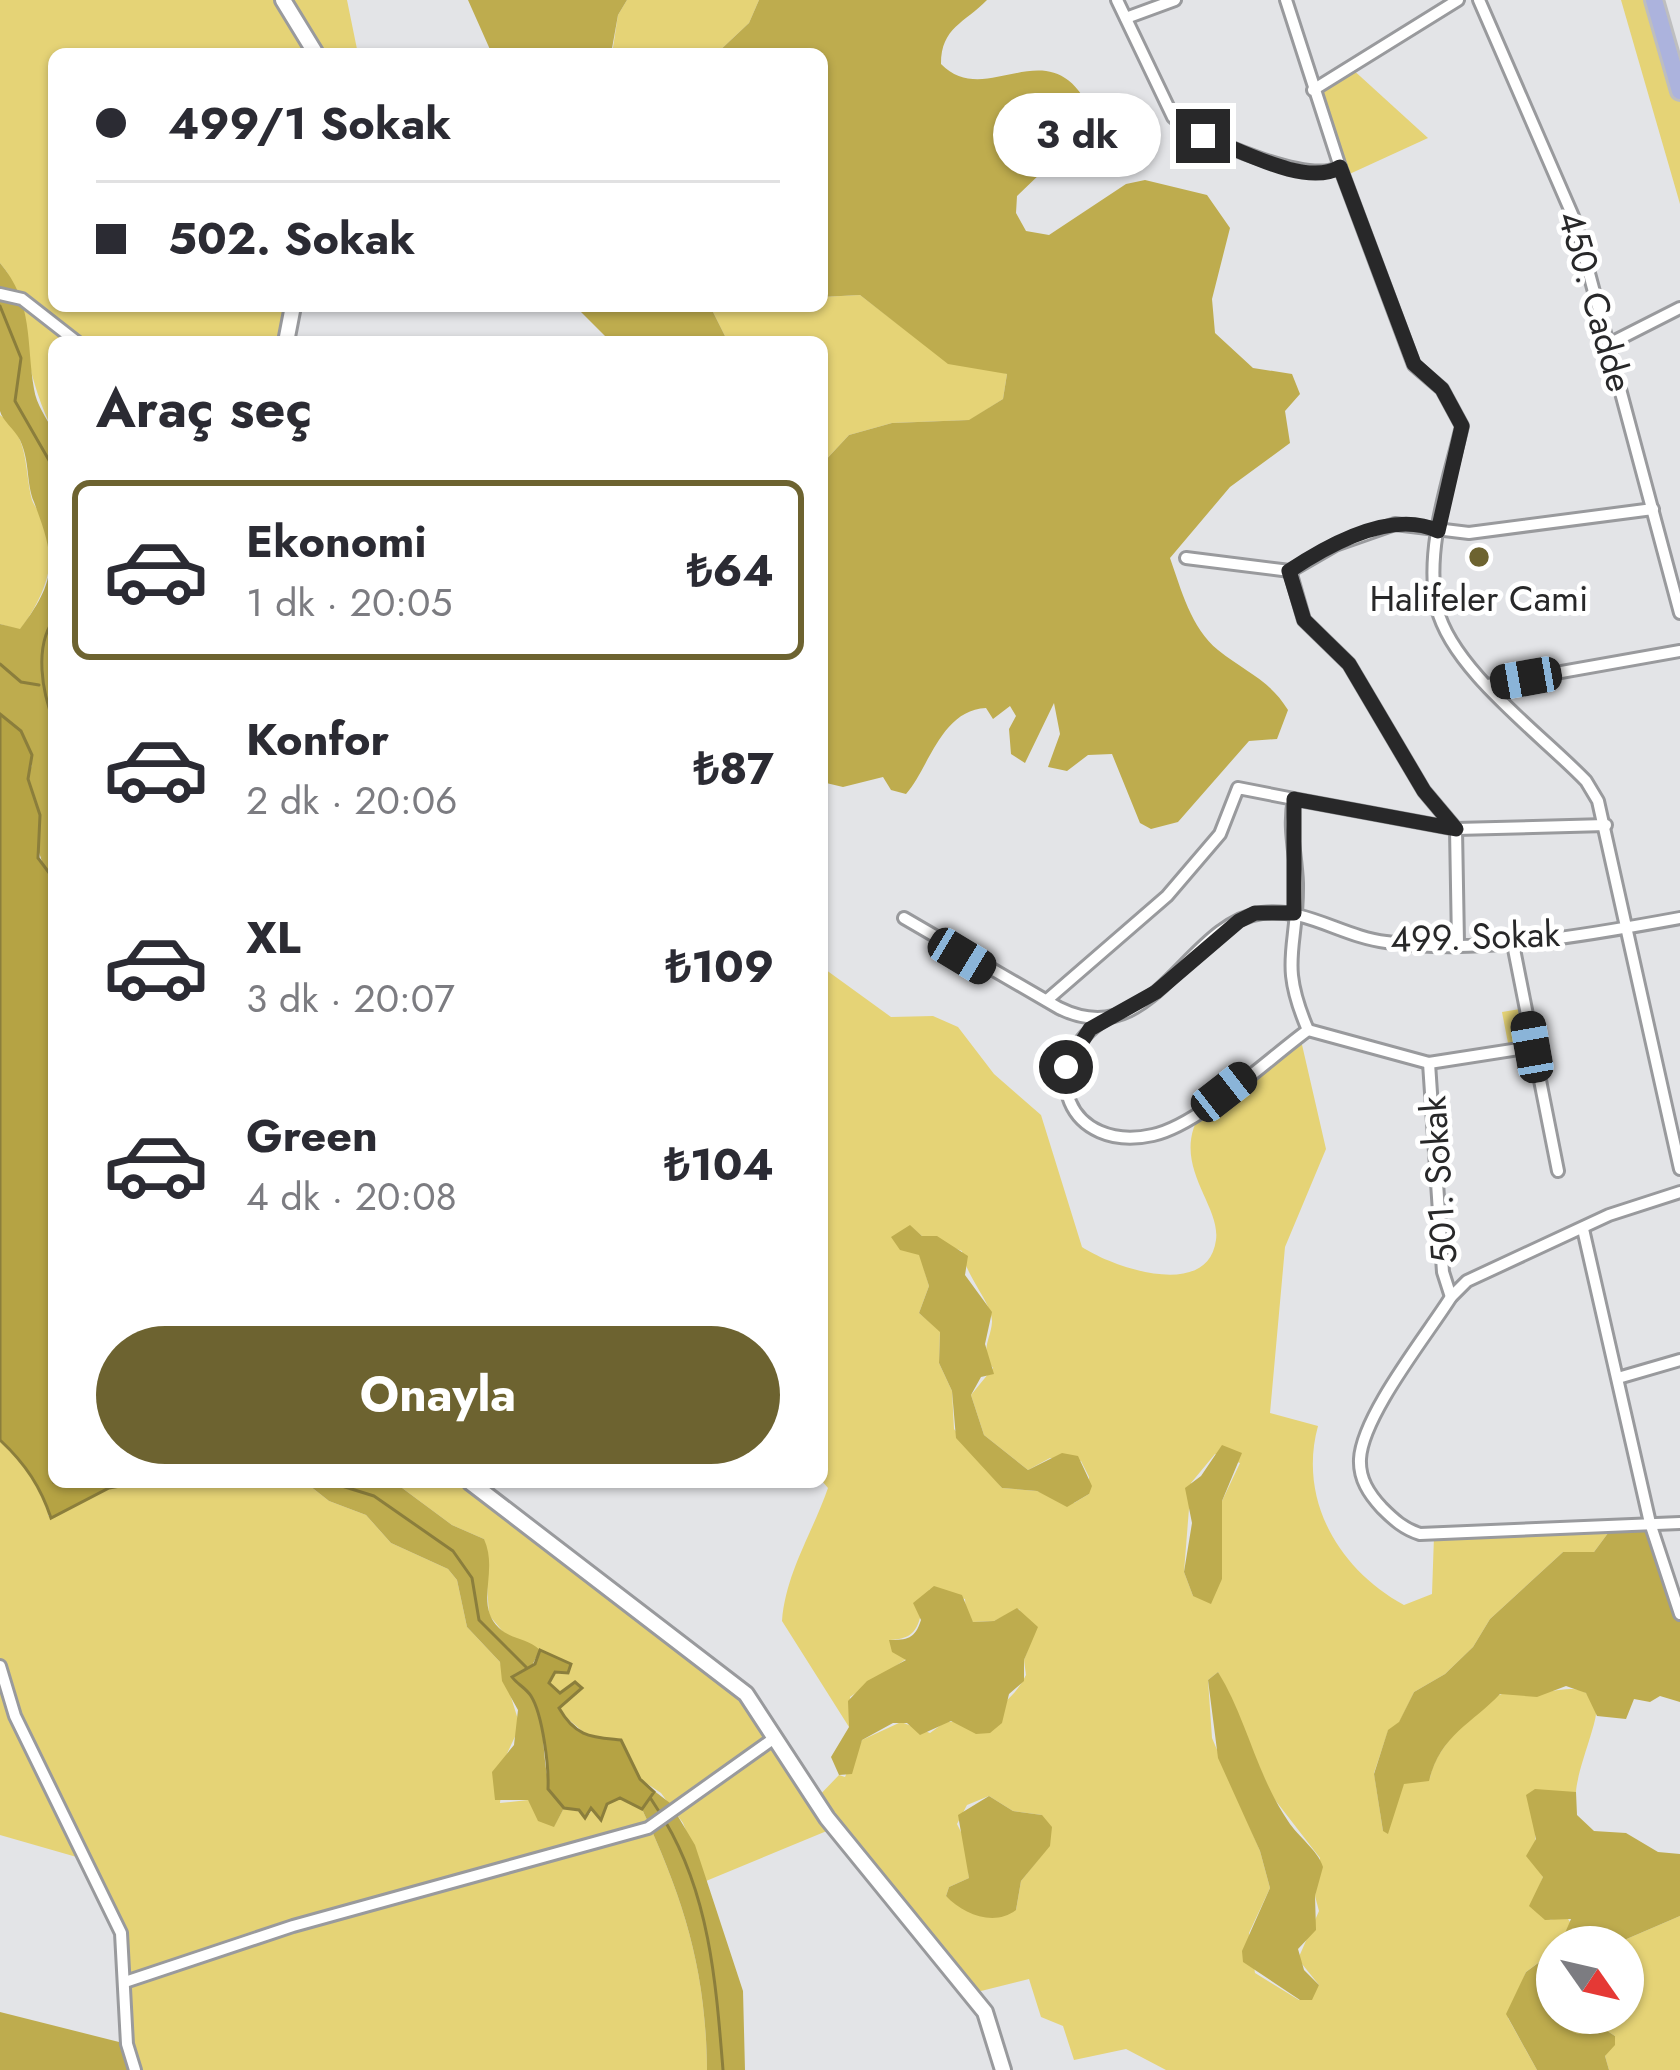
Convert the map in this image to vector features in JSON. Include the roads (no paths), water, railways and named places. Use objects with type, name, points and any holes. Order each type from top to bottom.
[{"type":"main road","points":[[1654,0],[1680,92]]},
{"type":"street","points":[[283,0],[312,48]]},
{"type":"street","points":[[1117,0],[1174,117],[1185,127],[1307,172],[1329,174],[1340,167]]},
{"type":"street","points":[[1126,18],[1175,0]]},
{"type":"street","points":[[1286,0],[1340,167],[1414,364],[1442,389],[1462,426],[1438,531],[1437,607],[1455,647],[1586,781],[1606,825],[1624,928],[1673,1104],[1680,1169]]},
{"type":"street","points":[[1313,90],[1458,0]]},
{"type":"street","name":"450. Cadde","points":[[1478,0],[1562,185],[1611,343],[1680,613]]},
{"type":"street","points":[[2,294],[37,308],[70,336]]},
{"type":"street","points":[[1611,343],[1680,308]]},
{"type":"street","points":[[1186,558],[1289,571],[1335,545],[1395,524],[1412,522],[1438,531],[1469,533],[1653,509]]},
{"type":"street","points":[[1289,571],[1304,620],[1349,664],[1424,791],[1456,829],[1458,943]]},
{"type":"street","points":[[1488,685],[1680,651]]},
{"type":"street","points":[[1048,1000],[1167,896],[1220,834],[1238,788],[1456,829],[1606,825]]},
{"type":"street","points":[[1294,799],[1294,913],[1288,975],[1308,1030]]},
{"type":"street","name":"499. Sokak","points":[[1105,1019],[1156,992],[1239,921],[1255,913],[1294,913],[1387,943],[1512,939],[1680,918]]},
{"type":"street","points":[[904,918],[988,971],[1078,1018],[1105,1019]]},
{"type":"street","points":[[1512,939],[1558,1171]]},
{"type":"street","points":[[1105,1019],[1079,1044],[1063,1084],[1085,1123],[1129,1138],[1156,1135],[1182,1122],[1308,1030]]},
{"type":"street","points":[[1308,1030],[1429,1063],[1532,1047]]},
{"type":"street","name":"501. Sokak","points":[[1429,1063],[1443,1272],[1451,1297]]},
{"type":"street","points":[[1680,1192],[1488,1269],[1451,1297],[1363,1443],[1359,1463],[1365,1487],[1405,1530],[1420,1534],[1680,1523]]},
{"type":"street","points":[[1582,1229],[1650,1523],[1680,1614]]},
{"type":"street","points":[[1618,1378],[1680,1360]]},
{"type":"street","points":[[478,1488],[746,1694],[864,1868],[985,2012],[1003,2070]]},
{"type":"street","points":[[0,1666],[15,1716],[121,1933],[127,2044],[135,2070]]},
{"type":"street","points":[[125,1982],[293,1926],[648,1828],[773,1738]]},
{"type":"waterway","points":[[0,306],[21,358],[15,401],[48,459]]},
{"type":"waterway","points":[[48,630],[42,656],[48,703]]},
{"type":"waterway","points":[[0,664],[21,682],[39,685]]},
{"type":"waterway","points":[[348,1488],[374,1496],[453,1551],[472,1578],[479,1620],[526,1667]]},
{"type":"waterway","points":[[651,1799],[660,1813]]},
{"type":"waterway","points":[[665,1821],[701,1911],[723,2070]]},
{"type":"place","name":"Halifeler Cami","points":[[1479,557]]}]
